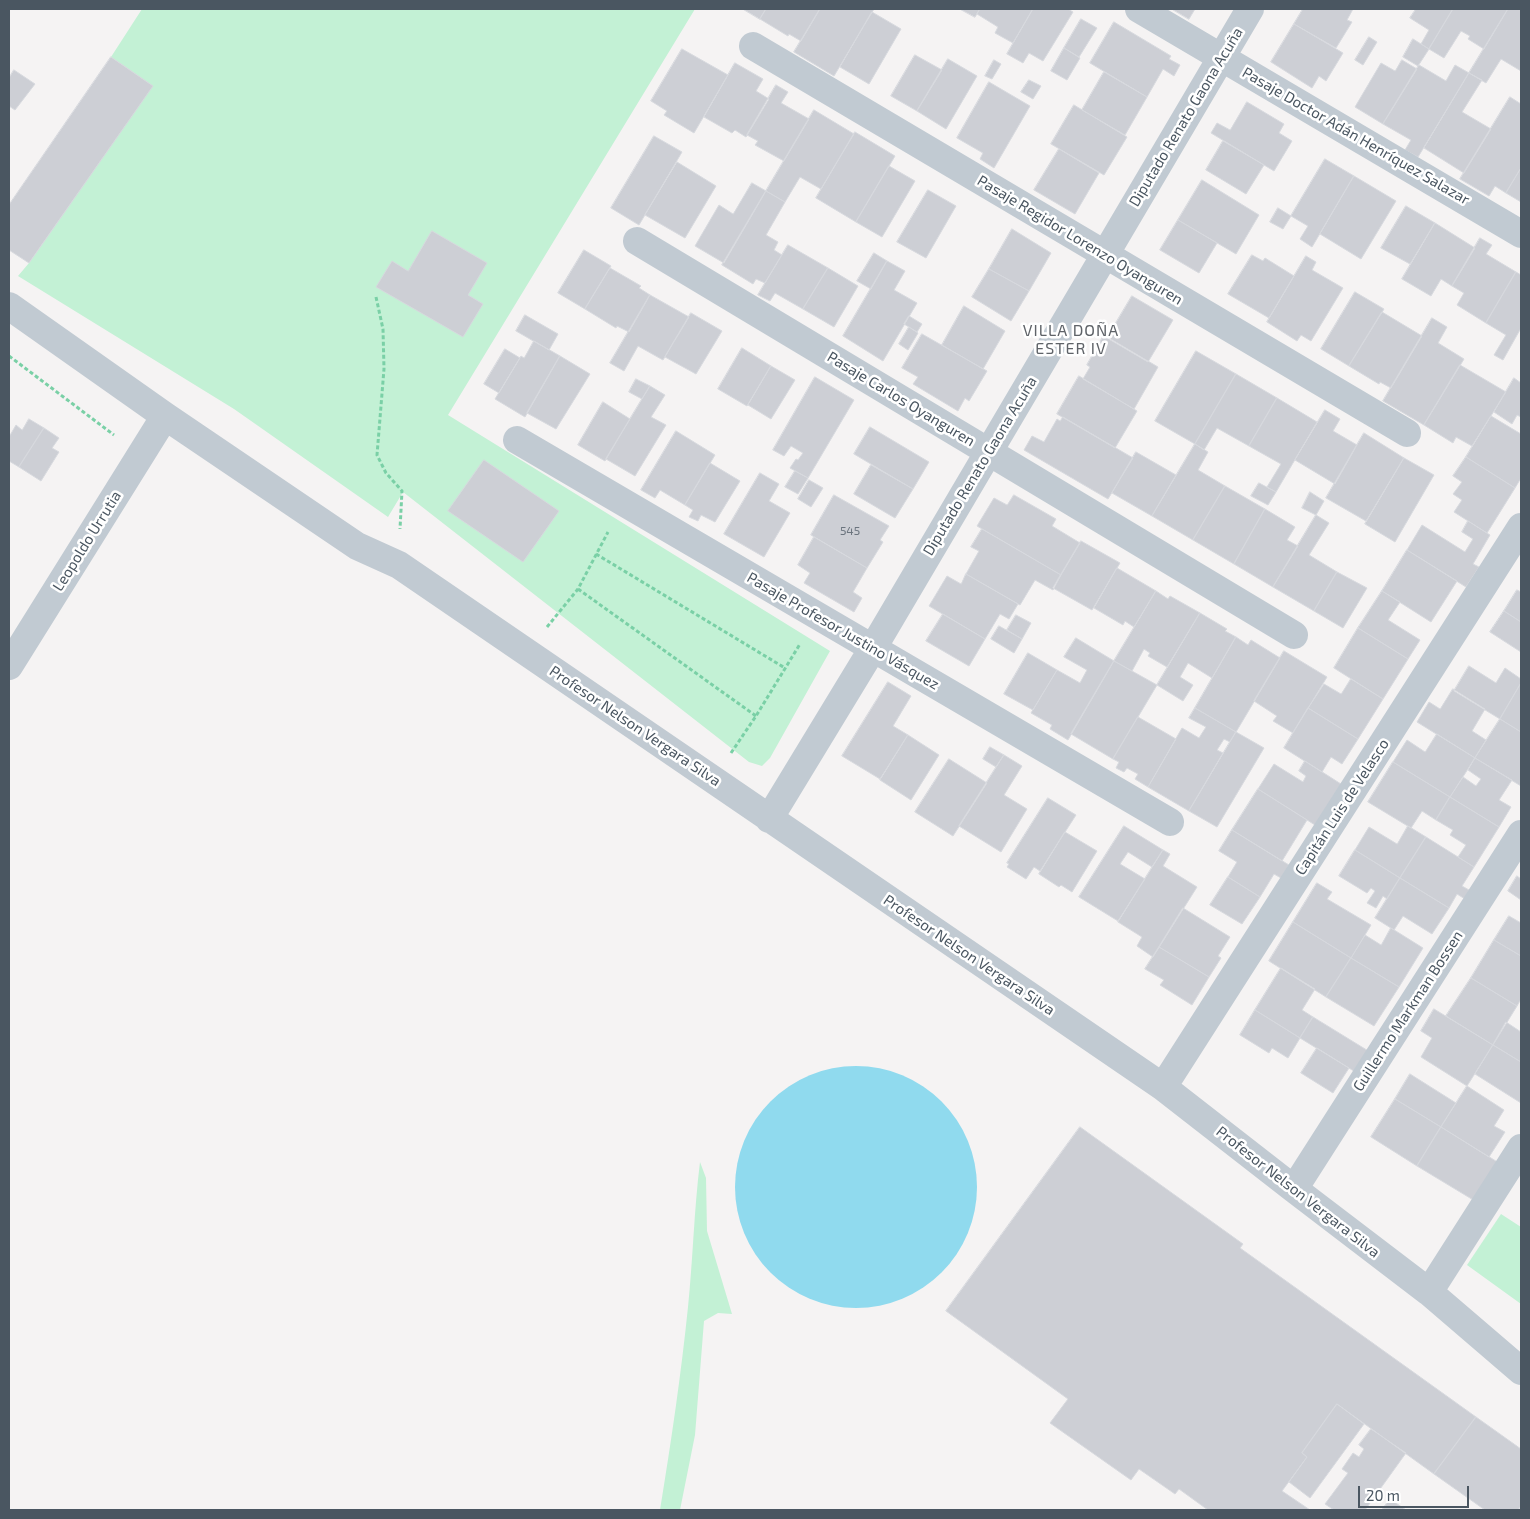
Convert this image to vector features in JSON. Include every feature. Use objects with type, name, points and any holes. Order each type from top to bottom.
[{"type":"street","name":"Pasaje Doctor Adán Henríquez Salazar","points":[[1139,9],[1521,234]]},
{"type":"street","name":"Diputado Renato Gaona Acuña","points":[[769,819],[873,648],[1250,9]]},
{"type":"street","name":"Pasaje Regidor Lorenzo Oyanguren","points":[[753,46],[1406,433]]},
{"type":"street","name":"Pasaje Carlos Oyanguren","points":[[637,241],[1294,635]]},
{"type":"street","name":"Profesor Nelson Vergara Silva","points":[[9,306],[165,416],[358,546],[399,565],[1163,1087],[1294,1190],[1429,1292],[1521,1371]]},
{"type":"street","name":"Leopoldo Urrutia","points":[[9,666],[165,416]]},
{"type":"street","name":"Pasaje Profesor Justino Vásquez","points":[[517,440],[1170,822]]},
{"type":"street","name":"Capitán Luis de Velasco","points":[[1163,1087],[1517,544]]},
{"type":"street","name":"Guillermo Markman Bossen","points":[[1294,1190],[1521,834]]},
{"type":"street","points":[[1429,1292],[1521,1148]]},
{"type":"path","points":[[376,297],[383,329],[384,369],[377,454],[386,473],[402,491],[399,565]]},
{"type":"path","points":[[9,356],[115,435]]},
{"type":"path","points":[[527,652],[578,589],[622,502]]},
{"type":"path","points":[[596,554],[785,668]]},
{"type":"path","points":[[578,589],[756,716]]},
{"type":"path","points":[[714,779],[756,716],[817,616]]},
{"type":"green space","points":[[142,9],[695,9],[448,415],[830,651],[770,758],[762,766],[749,762],[403,492],[388,517],[234,409],[18,276],[152,86],[111,57]]},
{"type":"green space","points":[[700,1162],[706,1178],[707,1231],[732,1314],[718,1313],[704,1321],[695,1435],[680,1510],[660,1510],[690,1289]]},
{"type":"green space","points":[[1501,1214],[1521,1227],[1521,1304],[1467,1265]]},
{"type":"water","points":[[856,1066],[891,1071],[902,1075],[933,1094],[949,1110],[962,1130],[972,1152],[977,1187],[972,1222],[968,1233],[949,1264],[933,1280],[913,1293],[891,1303],[856,1308],[821,1303],[810,1299],[779,1280],[763,1264],[750,1244],[740,1222],[735,1187],[740,1152],[744,1141],[763,1110],[779,1094],[799,1081],[821,1071]]},
{"type":"building","points":[[743,9],[766,9],[760,19]]},
{"type":"building","points":[[766,9],[820,9],[801,41],[789,34],[788,36],[760,19]]},
{"type":"building","points":[[820,9],[874,9],[834,76],[794,52]]},
{"type":"building","points":[[960,9],[980,9],[975,17]]},
{"type":"building","points":[[980,9],[1033,9],[1013,43],[995,33],[998,27],[977,14]]},
{"type":"building","points":[[1033,9],[1068,9],[1073,12],[1043,61],[1029,53],[1023,63],[1007,54]]},
{"type":"building","points":[[1172,9],[1195,9],[1189,19]]},
{"type":"building","points":[[1303,9],[1353,9],[1347,20],[1352,22],[1336,48],[1294,24]]},
{"type":"building","points":[[1416,9],[1453,9],[1429,49],[1421,44],[1429,30],[1410,18]]},
{"type":"building","points":[[1453,9],[1508,9],[1484,49],[1468,39],[1470,36],[1461,31],[1444,58],[1429,49]]},
{"type":"building","points":[[1508,9],[1521,9],[1521,71],[1501,59],[1486,83],[1469,73]]},
{"type":"building","points":[[872,12],[901,29],[869,84],[840,67]]},
{"type":"building","points":[[1081,19],[1097,28],[1079,57],[1064,48]]},
{"type":"building","points":[[1114,22],[1171,56],[1169,59],[1180,65],[1174,76],[1163,69],[1147,97],[1090,63]]},
{"type":"building","points":[[1294,24],[1343,53],[1326,81],[1319,76],[1312,88],[1271,62]]},
{"type":"building","points":[[1369,37],[1377,42],[1363,65],[1355,60]]},
{"type":"building","points":[[1413,39],[1429,49],[1418,66],[1403,57]]},
{"type":"building","points":[[1064,48],[1080,58],[1067,80],[1051,71]]},
{"type":"building","points":[[682,49],[728,75],[694,133],[664,115],[667,111],[651,101]]},
{"type":"building","points":[[915,55],[942,70],[917,111],[891,96]]},
{"type":"building","points":[[111,57],[153,86],[29,263],[9,250],[9,205]]},
{"type":"building","points":[[948,59],[977,76],[946,129],[917,111]]},
{"type":"building","points":[[994,60],[1001,64],[992,79],[985,76]]},
{"type":"building","points":[[1402,60],[1417,69],[1383,124],[1355,107],[1381,63],[1395,71]]},
{"type":"building","points":[[735,63],[763,79],[756,91],[769,99],[746,137],[735,130],[732,133],[704,117]]},
{"type":"building","points":[[1419,65],[1446,81],[1455,65],[1469,73],[1418,157],[1405,150],[1411,140],[1383,124]]},
{"type":"building","points":[[14,70],[35,84],[15,110],[9,106],[9,78]]},
{"type":"building","points":[[1104,72],[1147,97],[1125,135],[1082,110]]},
{"type":"building","points":[[1469,73],[1482,80],[1462,112],[1491,129],[1464,173],[1424,148]]},
{"type":"building","points":[[1029,80],[1041,86],[1033,99],[1021,92]]},
{"type":"building","points":[[989,82],[1030,106],[994,168],[980,159],[983,153],[957,138]]},
{"type":"building","points":[[776,85],[788,92],[781,103],[809,119],[784,161],[755,145],[758,141],[747,135]]},
{"type":"building","points":[[1510,97],[1521,104],[1521,168],[1506,193],[1495,186],[1489,196],[1460,179]]},
{"type":"building","points":[[1247,102],[1284,124],[1279,133],[1292,141],[1274,171],[1211,133],[1217,123],[1230,130]]},
{"type":"building","points":[[1074,105],[1127,137],[1104,175],[1051,144]]},
{"type":"building","points":[[814,110],[854,134],[821,189],[800,177],[785,202],[766,191]]},
{"type":"building","points":[[855,132],[895,156],[856,222],[816,198]]},
{"type":"building","points":[[654,136],[682,152],[639,225],[611,208]]},
{"type":"building","points":[[1223,141],[1264,165],[1246,194],[1206,170]]},
{"type":"building","points":[[1059,149],[1099,173],[1075,214],[1034,190]]},
{"type":"building","points":[[1325,159],[1354,176],[1312,247],[1300,239],[1308,226],[1291,216]]},
{"type":"building","points":[[677,162],[716,186],[685,238],[645,215]]},
{"type":"building","points":[[889,166],[915,181],[882,237],[856,222]]},
{"type":"building","points":[[1521,168],[1521,202],[1506,193]]},
{"type":"building","points":[[1354,176],[1396,201],[1361,259],[1320,234]]},
{"type":"building","points":[[1202,180],[1259,215],[1236,254],[1178,220]]},
{"type":"building","points":[[752,183],[766,191],[724,263],[695,246],[719,205],[733,214]]},
{"type":"building","points":[[928,190],[956,206],[926,258],[897,242]]},
{"type":"building","points":[[766,191],[785,202],[766,235],[778,242],[774,250],[782,255],[765,283],[756,279],[753,284],[722,265]]},
{"type":"building","points":[[1406,206],[1435,223],[1410,264],[1381,248]]},
{"type":"building","points":[[1278,208],[1291,216],[1283,229],[1270,222]]},
{"type":"building","points":[[1178,220],[1217,243],[1199,273],[1160,250]]},
{"type":"building","points":[[1435,223],[1475,248],[1452,286],[1441,279],[1431,296],[1402,279]]},
{"type":"building","points":[[1012,229],[1051,253],[1029,291],[989,269]]},
{"type":"building","points":[[432,231],[487,263],[468,295],[483,304],[463,337],[376,287],[392,261],[408,271]]},
{"type":"building","points":[[1480,238],[1492,245],[1486,254],[1516,272],[1486,323],[1457,305],[1464,293],[1452,286]]},
{"type":"building","points":[[788,245],[828,268],[803,309],[775,293],[770,301],[758,295]]},
{"type":"building","points":[[584,250],[611,266],[585,309],[558,293]]},
{"type":"building","points":[[874,253],[887,261],[871,289],[857,281]]},
{"type":"building","points":[[1252,255],[1263,261],[1265,258],[1294,276],[1269,318],[1228,294]]},
{"type":"building","points":[[1306,256],[1316,262],[1312,270],[1343,288],[1311,341],[1301,335],[1297,341],[1267,322]]},
{"type":"building","points":[[887,261],[905,271],[894,290],[917,303],[883,361],[843,336]]},
{"type":"building","points":[[610,268],[641,286],[639,288],[650,295],[629,332],[617,326],[616,328],[585,309]]},
{"type":"building","points":[[828,268],[858,286],[834,327],[803,309]]},
{"type":"building","points":[[989,269],[1029,291],[1011,321],[972,297]]},
{"type":"building","points":[[1516,272],[1521,275],[1521,328],[1503,360],[1494,355],[1506,335],[1486,323]]},
{"type":"building","points":[[1355,292],[1384,309],[1349,366],[1321,349]]},
{"type":"building","points":[[650,295],[689,317],[663,360],[638,346],[624,371],[610,363]]},
{"type":"building","points":[[1132,296],[1173,320],[1148,362],[1107,338]]},
{"type":"building","points":[[964,306],[1005,331],[983,369],[942,345]]},
{"type":"building","points":[[1382,312],[1422,336],[1391,388],[1380,382],[1379,384],[1349,366]]},
{"type":"building","points":[[691,313],[722,331],[696,374],[665,357]]},
{"type":"building","points":[[525,315],[558,334],[549,350],[516,331]]},
{"type":"building","points":[[909,316],[922,324],[917,332],[904,324]]},
{"type":"building","points":[[1432,318],[1447,327],[1438,343],[1464,359],[1424,425],[1383,401]]},
{"type":"building","points":[[909,327],[918,333],[908,350],[899,344]]},
{"type":"building","points":[[922,334],[987,371],[969,401],[965,398],[958,411],[913,384],[918,377],[902,368]]},
{"type":"building","points":[[1104,335],[1158,367],[1134,409],[1083,379],[1090,367],[1087,365]]},
{"type":"building","points":[[534,341],[560,356],[525,417],[495,399],[521,356],[524,358]]},
{"type":"building","points":[[742,348],[771,366],[747,406],[718,389]]},
{"type":"building","points":[[505,349],[520,358],[499,393],[484,384]]},
{"type":"building","points":[[1196,351],[1236,374],[1195,444],[1155,421]]},
{"type":"building","points":[[560,356],[590,374],[556,429],[527,413]]},
{"type":"building","points":[[1460,365],[1506,392],[1472,446],[1456,437],[1453,443],[1424,425]]},
{"type":"building","points":[[771,366],[795,380],[771,419],[748,405]]},
{"type":"building","points":[[1236,374],[1277,398],[1249,446],[1217,428],[1204,450],[1195,444]]},
{"type":"building","points":[[1079,376],[1137,411],[1115,448],[1057,414]]},
{"type":"building","points":[[815,377],[854,400],[808,478],[790,468],[803,453],[791,446],[784,456],[773,450]]},
{"type":"building","points":[[1514,378],[1521,383],[1521,417],[1517,415],[1512,424],[1494,412]]},
{"type":"building","points":[[636,379],[650,386],[642,399],[629,392]]},
{"type":"building","points":[[650,386],[665,395],[651,417],[666,425],[635,476],[606,459]]},
{"type":"building","points":[[1277,398],[1317,422],[1276,492],[1267,487],[1281,464],[1249,446]]},
{"type":"building","points":[[603,402],[630,419],[605,461],[578,445]]},
{"type":"building","points":[[1325,410],[1340,419],[1333,431],[1357,445],[1335,484],[1295,460]]},
{"type":"building","points":[[1491,416],[1521,434],[1521,478],[1515,488],[1466,457]]},
{"type":"building","points":[[1063,417],[1133,458],[1108,499],[1024,450],[1032,436],[1044,442],[1057,419],[1060,421]]},
{"type":"building","points":[[29,419],[44,428],[19,467],[9,461],[9,437],[16,425],[22,430]]},
{"type":"building","points":[[870,427],[929,462],[913,489],[854,454]]},
{"type":"building","points":[[44,428],[59,438],[52,448],[59,452],[41,481],[19,467]]},
{"type":"building","points":[[676,431],[715,455],[685,505],[660,490],[655,498],[641,490]]},
{"type":"building","points":[[1364,433],[1404,458],[1366,521],[1326,498]]},
{"type":"building","points":[[1195,444],[1208,452],[1198,470],[1225,486],[1193,540],[1152,516]]},
{"type":"building","points":[[1136,452],[1176,475],[1152,516],[1112,493]]},
{"type":"building","points":[[1466,457],[1515,488],[1487,533],[1454,512],[1462,500],[1453,494],[1462,482],[1453,476]]},
{"type":"building","points":[[1404,458],[1434,475],[1395,542],[1365,524]]},
{"type":"building","points":[[484,460],[559,511],[523,562],[448,511]]},
{"type":"building","points":[[710,463],[740,481],[715,522],[701,515],[698,521],[689,517],[693,510],[685,505]]},
{"type":"building","points":[[871,465],[913,489],[895,518],[854,494]]},
{"type":"building","points":[[795,471],[808,478],[798,494],[785,487]]},
{"type":"building","points":[[760,473],[779,484],[769,501],[790,513],[764,557],[724,534]]},
{"type":"building","points":[[809,480],[823,488],[811,507],[798,499]]},
{"type":"building","points":[[1259,483],[1276,492],[1268,505],[1251,496]]},
{"type":"building","points":[[1225,486],[1265,509],[1234,564],[1193,540]]},
{"type":"building","points":[[1310,492],[1324,501],[1316,515],[1302,508]]},
{"type":"building","points":[[834,495],[889,526],[880,540],[883,542],[867,568],[811,535]]},
{"type":"building","points":[[1014,495],[1056,519],[1052,526],[1080,543],[1061,575],[977,526],[994,498],[1007,505]]},
{"type":"building","points":[[1265,509],[1295,527],[1287,540],[1298,546],[1273,587],[1234,564]]},
{"type":"building","points":[[1316,515],[1329,523],[1309,555],[1337,572],[1314,611],[1273,587]]},
{"type":"building","points":[[1468,521],[1490,535],[1473,564],[1479,567],[1466,587],[1407,550],[1422,525],[1465,552],[1473,539],[1462,532]]},
{"type":"building","points":[[982,529],[1061,575],[1053,590],[1035,580],[1020,605],[966,574],[979,551],[971,547]]},
{"type":"building","points":[[814,537],[867,568],[853,592],[862,598],[854,612],[804,583],[810,573],[798,565]]},
{"type":"building","points":[[1081,541],[1120,563],[1092,610],[1053,588]]},
{"type":"building","points":[[1407,550],[1457,581],[1431,622],[1382,591]]},
{"type":"building","points":[[1117,568],[1156,591],[1134,627],[1125,621],[1123,625],[1094,608]]},
{"type":"building","points":[[1337,572],[1367,588],[1343,628],[1314,611]]},
{"type":"building","points":[[966,574],[1018,604],[1009,619],[1000,614],[985,639],[929,606],[947,576],[961,584]]},
{"type":"building","points":[[1517,590],[1521,592],[1521,622],[1504,611]]},
{"type":"building","points":[[1156,591],[1168,599],[1170,596],[1200,613],[1167,667],[1148,656],[1150,653],[1144,649],[1132,671],[1114,661]]},
{"type":"building","points":[[1382,591],[1400,602],[1388,620],[1420,640],[1408,659],[1358,628]]},
{"type":"building","points":[[1504,611],[1521,622],[1521,652],[1490,632]]},
{"type":"building","points":[[1200,613],[1227,629],[1225,631],[1236,637],[1212,678],[1188,663],[1180,677],[1193,685],[1183,701],[1157,685]]},
{"type":"building","points":[[943,614],[985,639],[969,666],[926,641]]},
{"type":"building","points":[[1016,615],[1031,623],[1022,639],[1007,630]]},
{"type":"building","points":[[999,626],[1022,639],[1014,653],[991,639]]},
{"type":"building","points":[[1358,628],[1408,659],[1383,699],[1334,668]]},
{"type":"building","points":[[1236,637],[1248,645],[1251,640],[1280,658],[1236,732],[1195,708]]},
{"type":"building","points":[[1076,638],[1114,661],[1068,740],[1050,729],[1052,725],[1031,713],[1057,670],[1080,683],[1087,670],[1064,657]]},
{"type":"building","points":[[1284,651],[1327,677],[1293,733],[1273,721],[1277,716],[1254,701]]},
{"type":"building","points":[[1028,653],[1057,670],[1033,710],[1004,694]]},
{"type":"building","points":[[1114,661],[1157,685],[1113,759],[1071,734]]},
{"type":"building","points":[[1469,666],[1496,683],[1505,668],[1521,679],[1521,683],[1500,719],[1454,691]]},
{"type":"building","points":[[1351,679],[1383,699],[1358,739],[1308,708],[1324,684],[1341,694]]},
{"type":"building","points":[[888,682],[911,696],[893,726],[908,735],[880,779],[842,756]]},
{"type":"building","points":[[1521,683],[1521,732],[1500,719]]},
{"type":"building","points":[[1453,689],[1485,709],[1472,731],[1486,740],[1475,758],[1417,722],[1429,702],[1440,709]]},
{"type":"building","points":[[1195,708],[1236,732],[1230,742],[1224,739],[1217,750],[1223,753],[1189,811],[1148,787],[1182,728],[1199,738],[1206,727],[1189,718]]},
{"type":"building","points":[[1308,708],[1358,739],[1342,764],[1331,757],[1322,772],[1284,748]]},
{"type":"building","points":[[1138,717],[1176,739],[1148,787],[1135,779],[1138,774],[1127,768],[1124,772],[1116,768],[1119,762],[1113,759]]},
{"type":"building","points":[[1500,719],[1521,732],[1521,786],[1475,758]]},
{"type":"building","points":[[1236,732],[1264,748],[1217,827],[1189,811]]},
{"type":"building","points":[[1437,734],[1475,758],[1450,797],[1393,762],[1407,740],[1425,752]]},
{"type":"building","points":[[908,735],[939,755],[911,800],[880,780]]},
{"type":"building","points":[[990,747],[1004,755],[996,767],[983,759]]},
{"type":"building","points":[[1004,755],[1022,766],[1004,795],[1027,809],[1001,852],[959,826]]},
{"type":"building","points":[[1475,758],[1512,780],[1499,800],[1511,807],[1499,827],[1450,797],[1463,777],[1476,786],[1481,779],[1468,770]]},
{"type":"building","points":[[949,759],[987,783],[953,836],[915,812]]},
{"type":"building","points":[[1305,761],[1341,784],[1315,825],[1258,789],[1274,764],[1303,782],[1306,776],[1299,771]]},
{"type":"building","points":[[1393,762],[1450,797],[1436,820],[1422,811],[1411,828],[1368,802]]},
{"type":"building","points":[[1258,789],[1307,820],[1282,861],[1232,830]]},
{"type":"building","points":[[1450,797],[1499,827],[1474,867],[1458,857],[1466,845],[1450,835],[1453,830],[1436,820]]},
{"type":"building","points":[[1048,798],[1076,815],[1040,871],[1034,867],[1026,879],[1007,867],[1009,864],[1007,863]]},
{"type":"building","points":[[1124,826],[1163,850],[1152,867],[1128,852],[1120,864],[1145,879],[1118,921],[1079,897]]},
{"type":"building","points":[[1408,826],[1426,837],[1400,878],[1355,850],[1369,827],[1397,844]]},
{"type":"building","points":[[1232,830],[1289,865],[1281,878],[1274,874],[1260,897],[1228,877],[1237,862],[1219,851]]},
{"type":"building","points":[[1065,832],[1097,851],[1072,892],[1061,885],[1059,887],[1039,874]]},
{"type":"building","points":[[1426,837],[1474,867],[1462,886],[1469,890],[1465,899],[1457,894],[1449,908],[1400,878]]},
{"type":"building","points":[[1163,850],[1170,854],[1163,866],[1197,887],[1153,957],[1137,946],[1142,937],[1118,922]]},
{"type":"building","points":[[1355,850],[1400,878],[1387,899],[1383,896],[1376,908],[1367,903],[1375,891],[1371,888],[1367,893],[1339,876]]},
{"type":"building","points":[[1517,876],[1521,879],[1521,900],[1508,891]]},
{"type":"building","points":[[1228,877],[1260,897],[1242,924],[1210,905]]},
{"type":"building","points":[[1400,878],[1449,908],[1432,934],[1403,916],[1394,930],[1375,918]]},
{"type":"building","points":[[1317,883],[1332,892],[1327,899],[1371,925],[1351,958],[1293,922]]},
{"type":"building","points":[[1183,908],[1230,937],[1218,956],[1221,958],[1209,977],[1159,947]]},
{"type":"building","points":[[1509,916],[1521,923],[1521,956],[1494,940]]},
{"type":"building","points":[[1293,922],[1351,958],[1326,997],[1269,961]]},
{"type":"building","points":[[1391,928],[1423,948],[1399,987],[1351,958],[1365,935],[1381,945]]},
{"type":"building","points":[[1494,940],[1521,956],[1521,999],[1517,1006],[1471,978]]},
{"type":"building","points":[[1159,947],[1209,977],[1192,1005],[1160,985],[1164,980],[1145,969]]},
{"type":"building","points":[[1351,958],[1399,987],[1374,1026],[1326,997]]},
{"type":"building","points":[[1281,968],[1315,989],[1302,1010],[1313,1017],[1300,1038],[1255,1010]]},
{"type":"building","points":[[1471,978],[1517,1006],[1493,1045],[1446,1016]]},
{"type":"building","points":[[1434,1009],[1493,1045],[1467,1086],[1421,1057],[1432,1038],[1421,1031]]},
{"type":"building","points":[[1255,1010],[1300,1038],[1288,1058],[1272,1048],[1269,1053],[1240,1035]]},
{"type":"building","points":[[1313,1017],[1370,1052],[1357,1073],[1300,1038]]},
{"type":"building","points":[[1506,1022],[1521,1032],[1521,1062],[1493,1045]]},
{"type":"building","points":[[1493,1045],[1521,1062],[1521,1103],[1475,1074]]},
{"type":"building","points":[[1317,1048],[1349,1068],[1333,1093],[1301,1073]]},
{"type":"building","points":[[1410,1074],[1456,1103],[1441,1127],[1395,1099]]},
{"type":"building","points":[[1467,1086],[1504,1110],[1494,1126],[1505,1132],[1489,1157],[1441,1127]]},
{"type":"building","points":[[1395,1099],[1441,1127],[1417,1166],[1371,1137]]},
{"type":"building","points":[[1080,1127],[1243,1244],[1240,1248],[1476,1417],[1434,1474],[1337,1404],[1302,1453],[1307,1457],[1282,1491],[1310,1510],[1208,1510],[1179,1489],[1175,1494],[1139,1469],[1131,1480],[1050,1423],[1068,1399],[946,1311]]},
{"type":"building","points":[[1441,1127],[1499,1163],[1475,1201],[1417,1166]]},
{"type":"building","points":[[1337,1404],[1364,1424],[1310,1498],[1289,1482],[1307,1457],[1302,1453]]},
{"type":"building","points":[[1476,1417],[1521,1449],[1521,1506],[1518,1510],[1485,1510],[1434,1474]]},
{"type":"building","points":[[1371,1429],[1406,1453],[1365,1510],[1334,1510],[1325,1504],[1348,1473],[1342,1469],[1353,1453],[1359,1457],[1364,1449],[1359,1445]]},
{"type":"building","points":[[1390,1499],[1406,1510],[1382,1510]]},
{"type":"district","name":"VILLA DOÑA ESTER IV","points":[[1071,340]]}]
